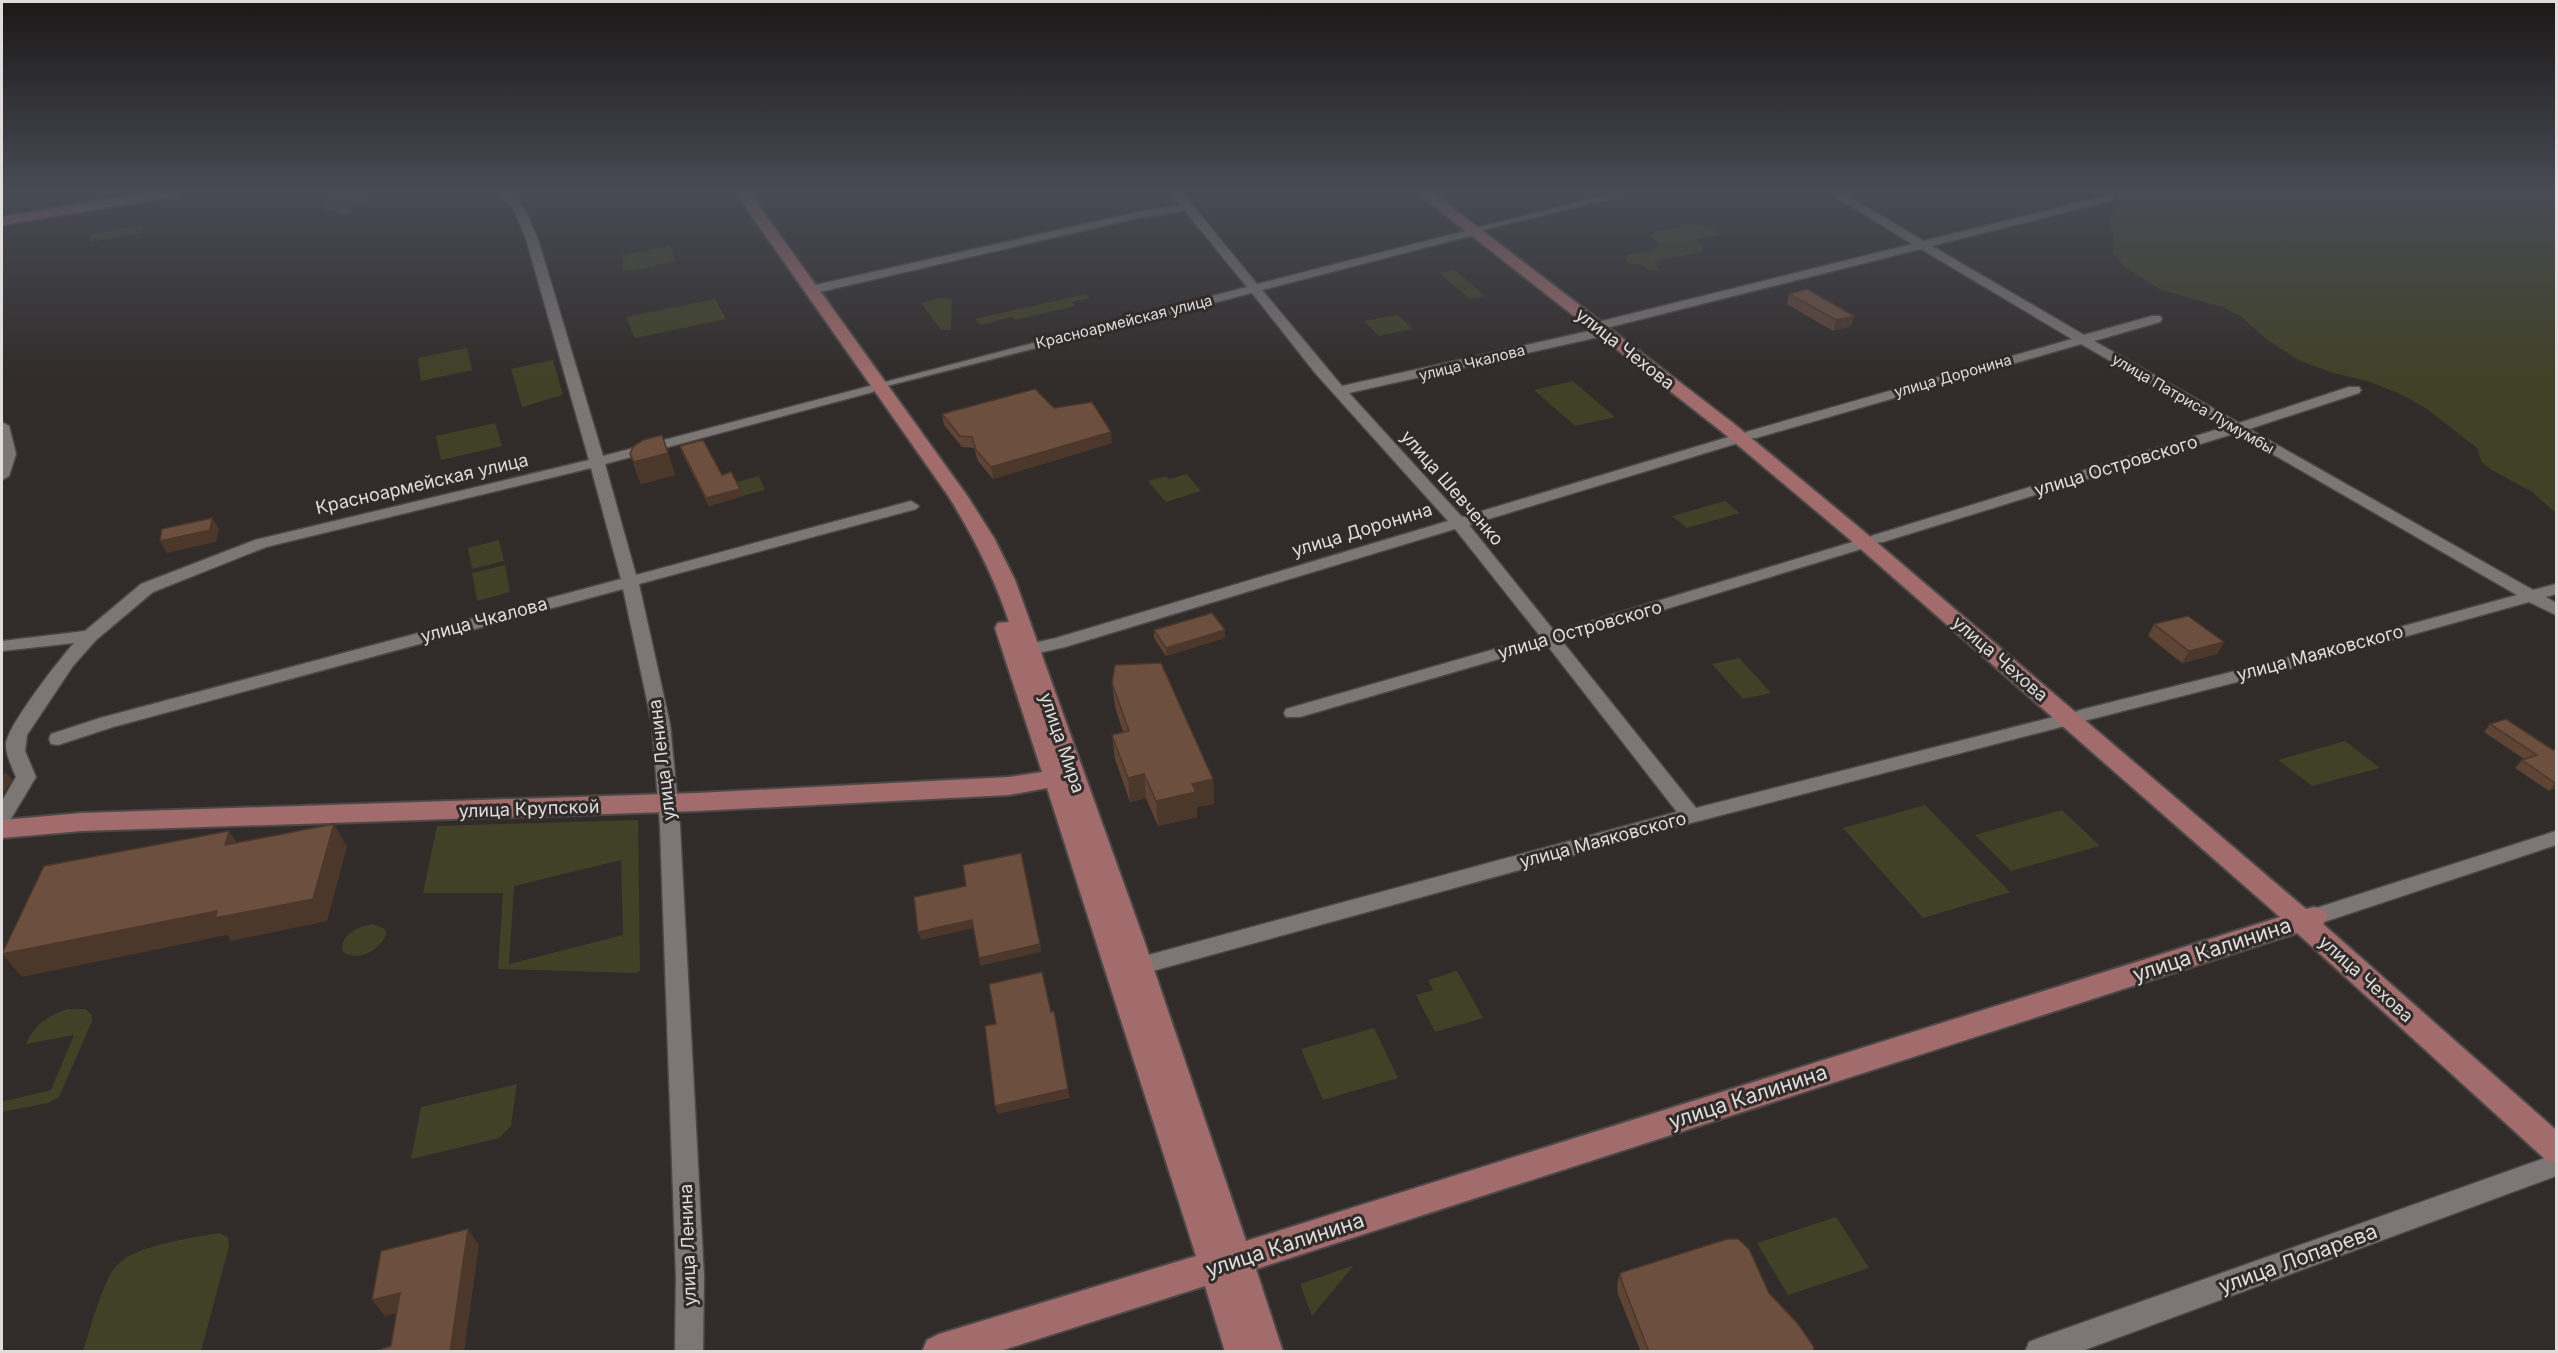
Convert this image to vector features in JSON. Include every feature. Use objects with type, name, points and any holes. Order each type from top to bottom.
[{"type":"main road","name":"улица Мира","points":[[781,255],[951,499],[1022,651],[1130,968],[1226,1263],[1266,1352]]},
{"type":"main road","name":"улица Чехова","points":[[1511,255],[1745,437],[1871,541],[2556,1128]]},
{"type":"main road","name":"улица Крупской","points":[[2,817],[43,819],[1009,786],[1063,771]]},
{"type":"main road","name":"улица Крупской","points":[[2,829],[43,819]]},
{"type":"main road","name":"улица Чехова","points":[[2310,919],[2556,1149]]},
{"type":"main road","name":"улица Калинина","points":[[939,1352],[2310,919]]},
{"type":"main road","name":"улица Мира","points":[[1226,1263],[1243,1352]]},
{"type":"street","name":"улица Ленина","points":[[537,255],[598,462],[629,580],[661,724],[669,797],[690,1277],[689,1352]]},
{"type":"street","points":[[806,291],[962,255]]},
{"type":"street","name":"улица Шевченко","points":[[1227,255],[1340,391],[1458,522],[1691,816]]},
{"type":"street","name":"Красноармейская улица","points":[[2,817],[26,777],[16,757],[15,746],[18,734],[67,662],[90,636],[147,588],[261,543],[598,462],[873,387],[1383,255]]},
{"type":"street","name":"улица Чкалова","points":[[1340,391],[1412,377],[1888,255]]},
{"type":"street","name":"улица Патриса Лумумбы","points":[[1939,255],[2235,429],[2556,610]]},
{"type":"street","name":"улица Доронина","points":[[1022,651],[1059,643],[1745,437],[2156,319]]},
{"type":"street","name":"улица Островского","points":[[1293,713],[1552,639],[2235,429],[2354,390]]},
{"type":"street","points":[[2,426],[9,454],[3,472]]},
{"type":"street","name":"улица Чкалова","points":[[58,739],[107,722],[911,506]]},
{"type":"street","name":"улица Маяковского","points":[[1130,968],[1691,816],[2286,664],[2556,589]]},
{"type":"street","points":[[2,646],[90,636]]},
{"type":"street","name":"улица Калинина","points":[[2310,919],[2556,838]]},
{"type":"street","name":"улица Лопарева","points":[[2039,1352],[2556,1165]]},
{"type":"green space","points":[[622,255],[674,255],[676,261],[654,265],[655,267],[624,271],[622,264],[625,263]]},
{"type":"green space","points":[[1686,255],[1654,261],[1660,270],[1653,271],[1639,264],[1630,264],[1624,257]]},
{"type":"green space","points":[[2116,255],[2556,255],[2556,513],[2532,492],[2490,469],[2481,461],[2477,448],[2427,409],[2400,394],[2370,382],[2330,372],[2299,360],[2266,339],[2242,317],[2223,307],[2161,290],[2125,267]]},
{"type":"green space","points":[[1454,270],[1486,296],[1470,299],[1439,273]]},
{"type":"green space","points":[[1086,294],[1090,298],[1072,302],[1075,306],[1016,320],[1011,317],[981,325],[975,319]]},
{"type":"green space","points":[[940,298],[952,299],[951,330],[941,330],[921,303]]},
{"type":"green space","points":[[715,299],[726,319],[635,338],[626,317]]},
{"type":"green space","points":[[1398,315],[1413,329],[1379,336],[1364,321]]},
{"type":"green space","points":[[467,348],[472,370],[421,381],[418,358]]},
{"type":"green space","points":[[553,360],[563,395],[522,407],[511,369]]},
{"type":"green space","points":[[1573,381],[1615,417],[1575,426],[1534,390]]},
{"type":"green space","points":[[495,423],[502,446],[441,460],[436,436]]},
{"type":"green space","points":[[1187,474],[1201,491],[1166,502],[1148,481],[1166,476],[1169,479]]},
{"type":"green space","points":[[759,476],[765,490],[743,496],[737,482]]},
{"type":"green space","points":[[1725,501],[1740,513],[1687,528],[1672,516]]},
{"type":"green space","points":[[499,540],[504,561],[472,569],[468,548]]},
{"type":"green space","points":[[505,565],[510,592],[477,601],[472,573]]},
{"type":"green space","points":[[1739,658],[1771,693],[1743,699],[1712,664]]},
{"type":"green space","points":[[2345,741],[2380,768],[2312,786],[2278,760]]},
{"type":"green space","points":[[1925,805],[2010,892],[1923,918],[1843,828]]},
{"type":"green space","points":[[2062,810],[2100,846],[2011,871],[1975,835]]},
{"type":"green space","points":[[638,820],[640,971],[637,973],[498,969],[503,893],[423,893],[437,826]],"holes":[[[621,860],[623,935],[509,964],[514,886]]]},
{"type":"green space","points":[[373,924],[385,929],[386,935],[378,946],[361,955],[349,955],[343,952],[344,941],[351,932]]},
{"type":"green space","points":[[1457,971],[1483,1018],[1435,1032],[1416,995],[1433,990],[1428,980]]},
{"type":"green space","points":[[67,1009],[85,1009],[92,1015],[92,1021],[59,1097],[48,1103],[2,1112],[4,1101],[51,1090],[74,1035],[26,1044],[42,1022]]},
{"type":"green space","points":[[1374,1028],[1398,1078],[1323,1100],[1301,1049]]},
{"type":"green space","points":[[517,1084],[511,1126],[499,1138],[411,1159],[421,1107]]},
{"type":"green space","points":[[1836,1217],[1869,1268],[1788,1295],[1757,1243]]},
{"type":"green space","points":[[219,1233],[228,1237],[229,1246],[201,1351],[83,1351],[102,1293],[117,1265],[137,1252],[151,1247]]},
{"type":"green space","points":[[1354,1265],[1312,1316],[1300,1284]]},
{"type":"building","points":[[1807,289],[1854,316],[1836,320],[1789,294]]},
{"type":"building","points":[[1035,389],[1054,408],[1092,402],[1111,432],[991,467],[976,450],[972,437],[960,436],[942,414]]},
{"type":"building","points":[[662,435],[668,453],[634,462],[630,454],[633,447],[643,440]]},
{"type":"building","points":[[703,440],[722,475],[731,472],[740,489],[706,498],[680,446]]},
{"type":"building","points":[[212,518],[210,530],[160,541],[162,529]]},
{"type":"building","points":[[1212,613],[1225,630],[1166,648],[1154,630]]},
{"type":"building","points":[[2188,616],[2224,642],[2189,651],[2154,624]]},
{"type":"building","points":[[1161,663],[1213,779],[1192,784],[1196,792],[1156,801],[1144,774],[1128,778],[1112,735],[1129,731],[1112,683],[1115,665]]},
{"type":"building","points":[[2506,719],[2553,750],[2556,749],[2555,783],[2522,760],[2537,755],[2490,724]]},
{"type":"building","points":[[334,824],[313,899],[215,918],[217,911],[2,954],[44,866],[229,831],[225,845]]},
{"type":"building","points":[[1021,853],[1040,944],[979,958],[972,920],[918,932],[914,897],[966,886],[963,865]]},
{"type":"building","points":[[1042,972],[1051,1012],[1054,1011],[1068,1089],[995,1106],[985,1026],[996,1024],[989,984]]},
{"type":"building","points":[[468,1229],[450,1352],[372,1352],[391,1346],[400,1293],[372,1300],[381,1251]]},
{"type":"building","points":[[1727,1239],[1738,1239],[1749,1249],[1769,1293],[1798,1324],[1814,1347],[1813,1352],[1649,1352],[1620,1273]]}]
